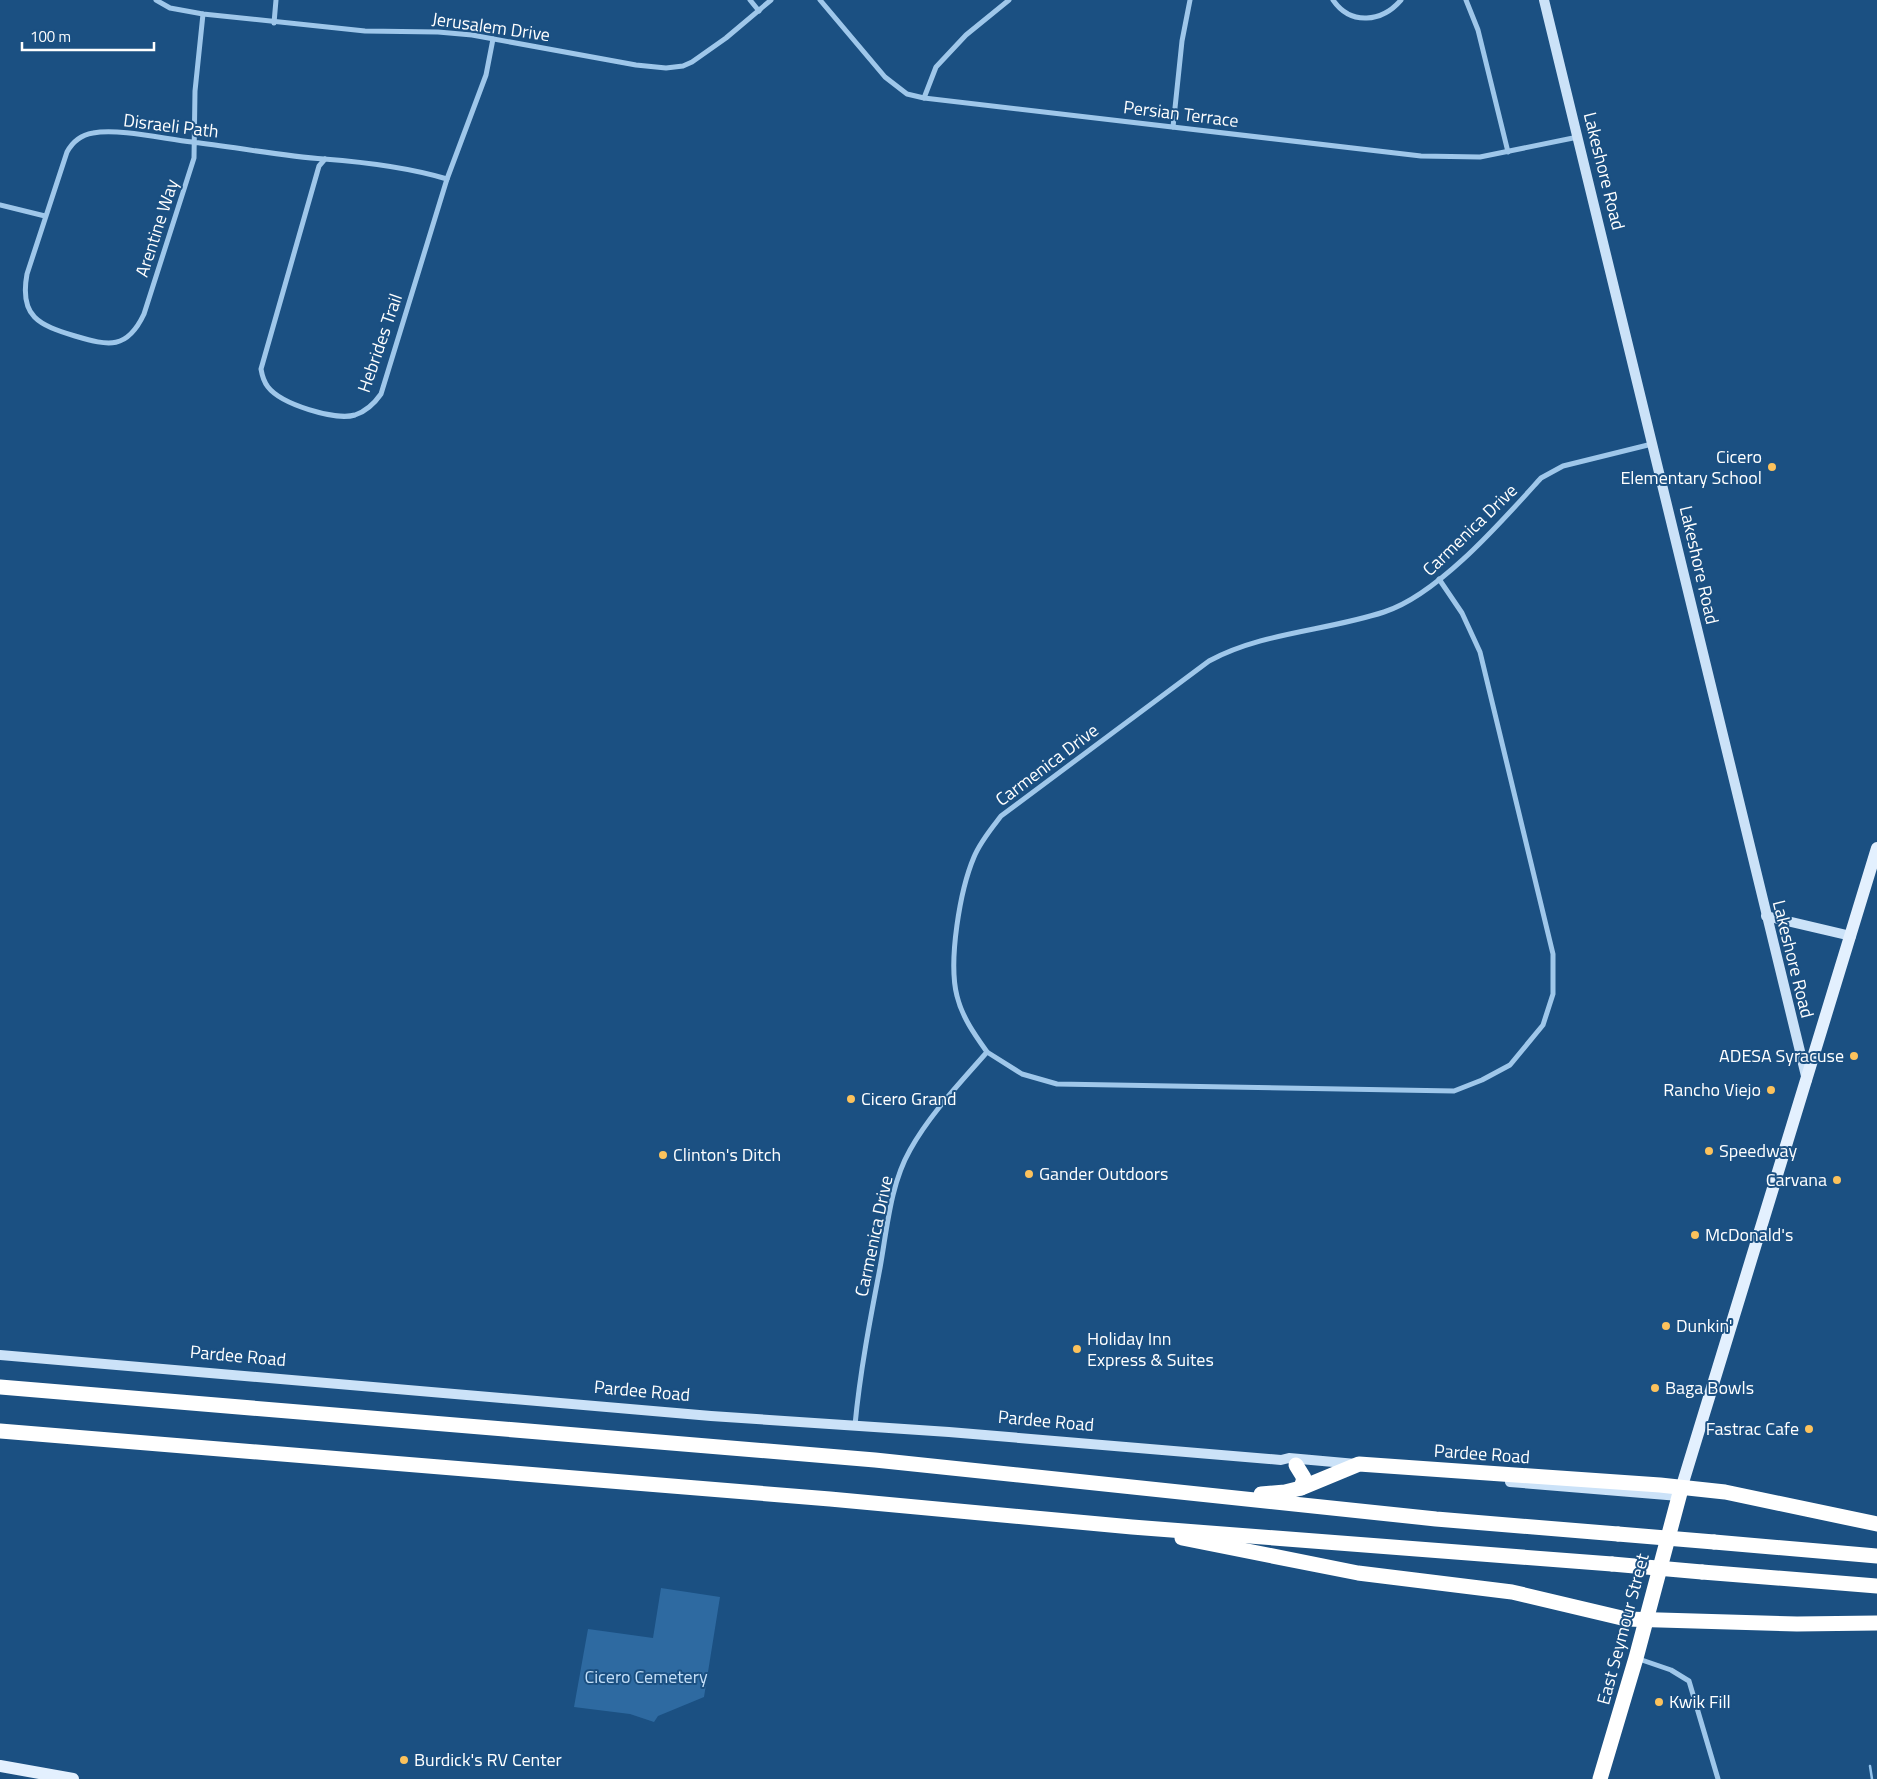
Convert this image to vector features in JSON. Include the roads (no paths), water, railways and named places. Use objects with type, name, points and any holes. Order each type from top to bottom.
[{"type":"highway","points":[[0,1387],[876,1460],[1436,1519],[1877,1556]]},
{"type":"highway","points":[[0,1431],[830,1499],[1132,1527],[1877,1586]]},
{"type":"highway","name":"Pardee Road","points":[[1359,1464],[1660,1485],[1680,1492]]},
{"type":"highway","points":[[1213,1495],[1270,1494],[1301,1488],[1359,1464]]},
{"type":"highway","points":[[1296,1465],[1304,1478],[1301,1488]]},
{"type":"highway","points":[[1680,1492],[1725,1492],[1877,1524]]},
{"type":"highway","name":"East Seymour Street","points":[[1600,1779],[1636,1658],[1680,1492]]},
{"type":"highway","points":[[1132,1527],[1358,1573],[1512,1592],[1646,1622],[1877,1623]]},
{"type":"main road","points":[[1680,1492],[1877,848]]},
{"type":"main road","points":[[0,1766],[73,1779]]},
{"type":"street","name":"Jerusalem Drive","points":[[156,0],[170,8],[203,14],[274,23],[365,31],[438,32],[493,38],[636,65],[666,68],[683,66],[726,38],[772,0]]},
{"type":"street","points":[[274,23],[276,0]]},
{"type":"street","points":[[750,0],[759,11]]},
{"type":"street","name":"Persian Terrace","points":[[820,0],[886,77],[907,94],[924,98],[1420,156],[1466,159],[1579,137]]},
{"type":"street","points":[[924,98],[936,67],[966,35],[1009,0]]},
{"type":"street","points":[[1173,127],[1182,41],[1190,0]]},
{"type":"street","points":[[1333,0],[1344,13],[1365,18],[1385,15],[1401,0]]},
{"type":"street","points":[[1466,0],[1478,30],[1508,152]]},
{"type":"street","name":"Lakeshore Road","points":[[1544,0],[1579,137],[1807,1080]]},
{"type":"street","name":"Arentine Way","points":[[31,314],[38,322],[49,328],[103,344],[115,344],[128,338],[137,330],[144,314],[194,158],[196,143],[195,91],[203,14]]},
{"type":"street","name":"Hebrides Trail","points":[[325,159],[319,166],[261,369],[268,388],[304,408],[336,416],[353,415],[369,408],[381,394],[447,179],[486,75],[493,38]]},
{"type":"street","name":"Disraeli Path","points":[[31,314],[25,301],[24,289],[45,216],[67,152],[72,143],[83,135],[96,132],[117,133],[389,166],[447,179]]},
{"type":"street","points":[[0,205],[45,216]]},
{"type":"street","name":"Carmenica Drive","points":[[855,1425],[860,1375],[897,1185],[909,1152],[922,1131],[937,1110],[987,1052],[972,1031],[957,996],[953,951],[966,879],[983,839],[1001,816],[1209,661],[1229,650],[1249,644],[1386,612],[1426,590],[1455,567],[1541,478],[1552,471],[1563,466],[1653,444]]},
{"type":"street","points":[[987,1052],[1022,1074],[1057,1084],[1454,1090],[1482,1080],[1510,1065],[1543,1025],[1553,994],[1553,954],[1480,652],[1462,613],[1439,579]]},
{"type":"street","points":[[1766,916],[1850,936]]},
{"type":"street","name":"Pardee Road","points":[[0,1355],[711,1416],[855,1425],[1280,1460],[1296,1465],[1343,1469],[1680,1492]]},
{"type":"street","name":"Pardee Road","points":[[1280,1460],[1289,1458],[1359,1464]]},
{"type":"street","points":[[1636,1658],[1671,1670],[1689,1682],[1718,1779]]},
{"type":"waterway","points":[[1870,1766],[1872,1779]]},
{"type":"place","name":"Cicero Elementary School","points":[[1772,467]]},
{"type":"place","name":"ADESA Syracuse","points":[[1854,1056]]},
{"type":"place","name":"Rancho Viejo","points":[[1771,1090]]},
{"type":"place","name":"Cicero Grand","points":[[851,1099]]},
{"type":"place","name":"Speedway","points":[[1709,1151]]},
{"type":"place","name":"Clinton's Ditch","points":[[663,1155]]},
{"type":"place","name":"Gander Outdoors","points":[[1029,1174]]},
{"type":"place","name":"Carvana","points":[[1837,1180]]},
{"type":"place","name":"McDonald's","points":[[1695,1235]]},
{"type":"place","name":"Dunkin'","points":[[1666,1326]]},
{"type":"place","name":"Holiday Inn Express & Suites","points":[[1077,1349]]},
{"type":"place","name":"Baga Bowls","points":[[1655,1388]]},
{"type":"place","name":"Fastrac Cafe","points":[[1809,1429]]},
{"type":"place","name":"Kwik Fill","points":[[1659,1702]]},
{"type":"place","name":"Burdick's RV Center","points":[[404,1760]]},
{"type":"park label","name":"Cicero Cemetery","points":[[646,1677]]}]
